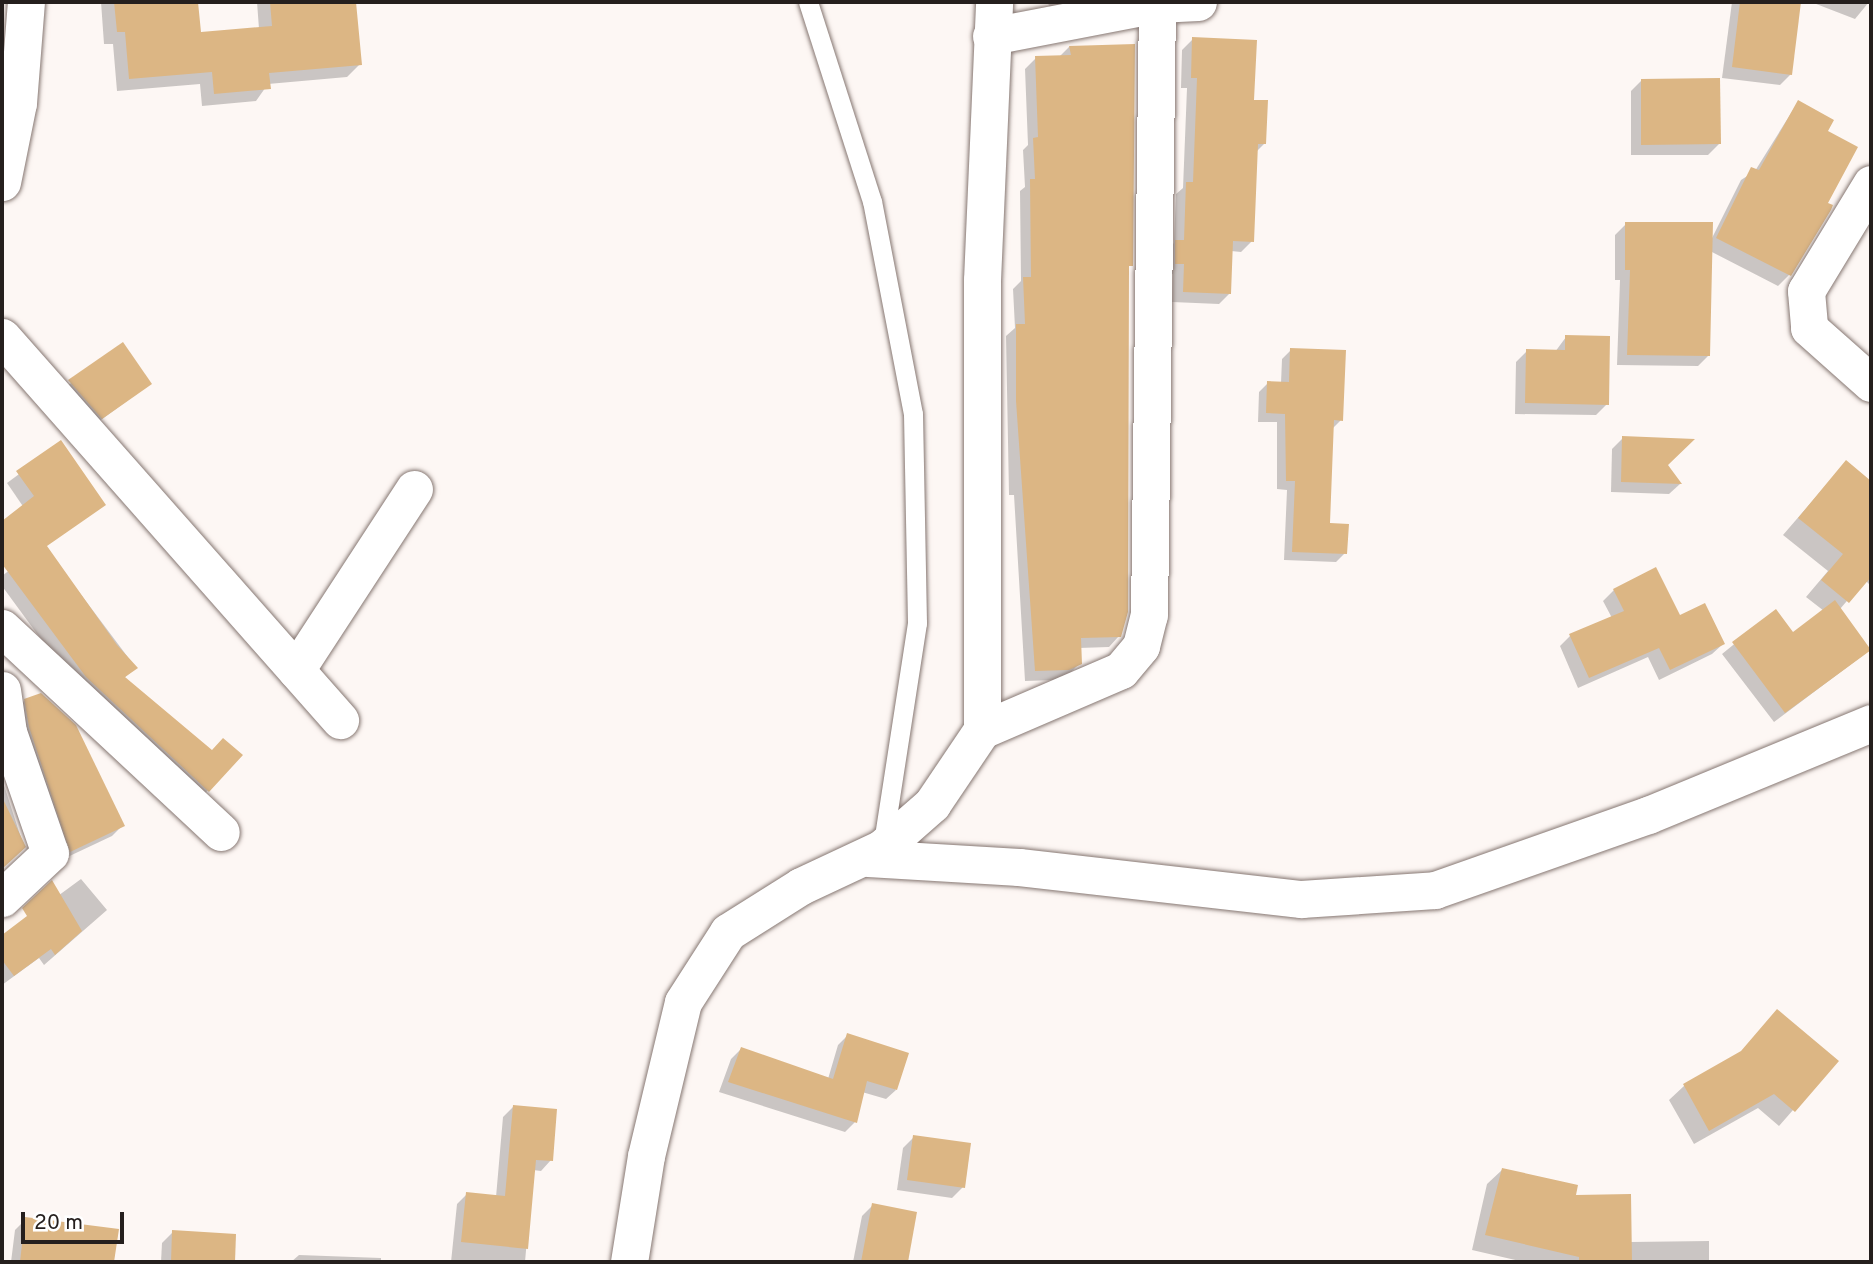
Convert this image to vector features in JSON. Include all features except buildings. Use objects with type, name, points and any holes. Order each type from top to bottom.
[{"type":"street","points":[[2,182],[10,102],[26,2]]},
{"type":"street","points":[[982,730],[982,280],[993,19],[1198,2]]},
{"type":"street","points":[[629,1262],[646,1156],[684,1002],[728,932],[801,886],[875,853],[932,804],[982,730],[1121,670],[1141,646],[1149,615],[1157,4]]},
{"type":"street","points":[[1871,184],[1806,291],[1809,328],[1871,383]]},
{"type":"street","points":[[2,337],[340,720]]},
{"type":"street","points":[[296,670],[414,489]]},
{"type":"street","points":[[2,628],[221,832]]},
{"type":"street","points":[[2,690],[8,732],[50,853],[2,898]]},
{"type":"street","points":[[875,853],[1301,899],[1434,890],[1648,815],[1871,723]]},
{"type":"lane","points":[[808,2],[872,201],[913,414],[917,623],[875,853]]}]
